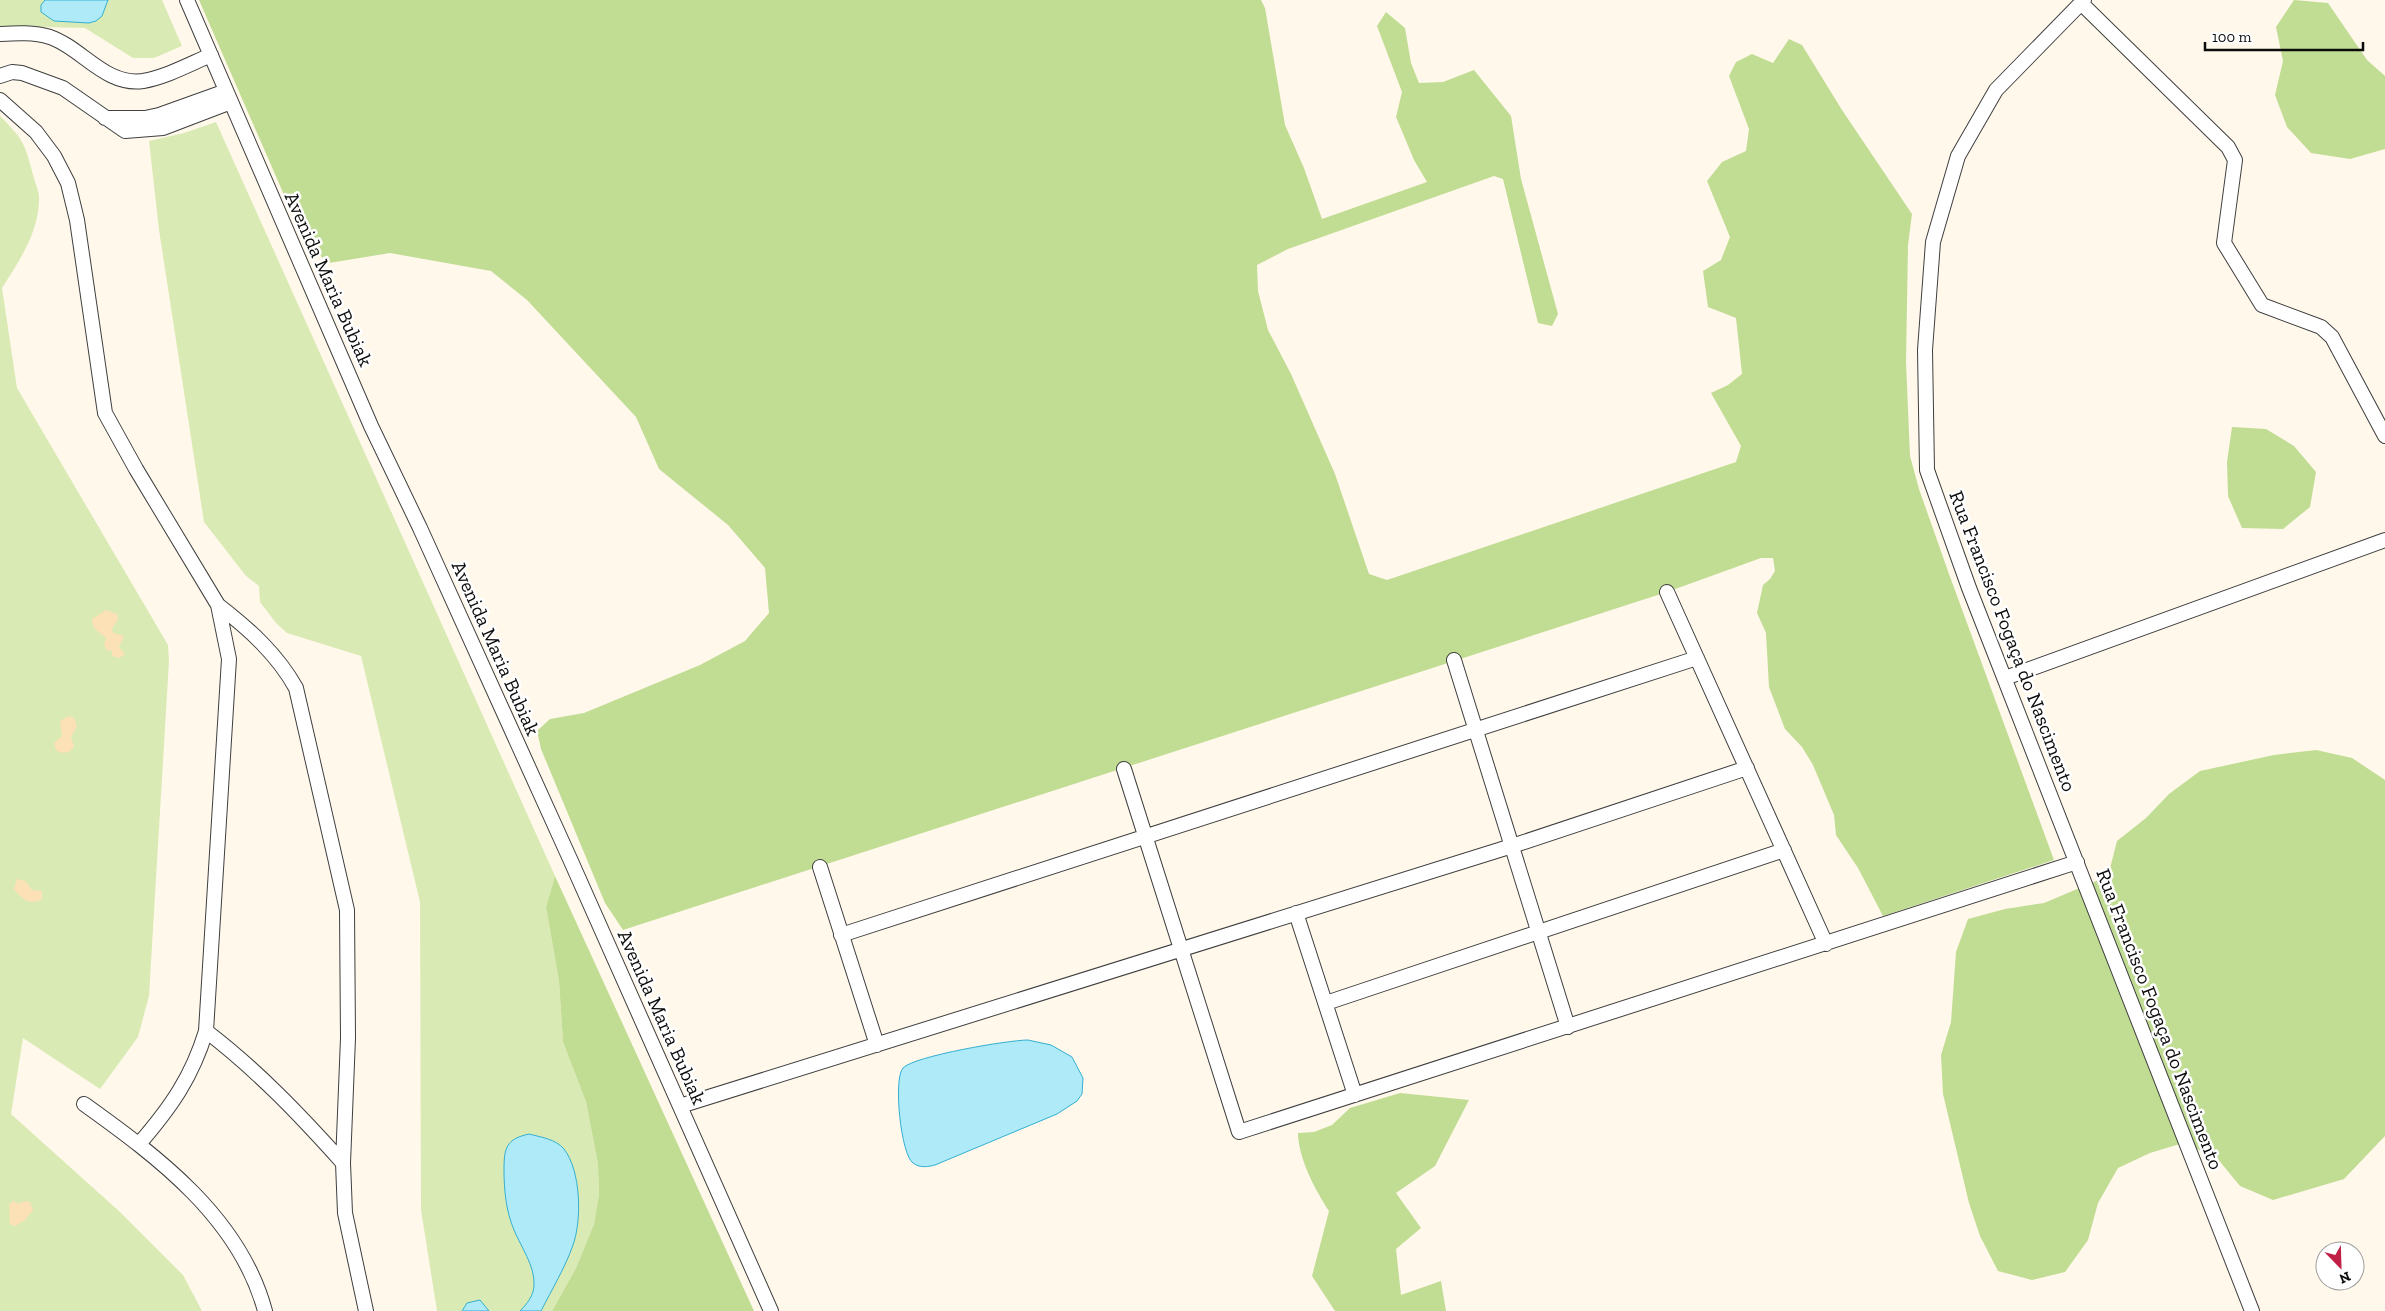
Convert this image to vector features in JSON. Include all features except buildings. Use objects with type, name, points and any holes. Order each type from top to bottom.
[{"type":"street","name":"Avenida Maria Bubiak","points":[[187,0],[371,426],[420,528],[771,1311]]},
{"type":"street","points":[[2083,1],[2228,147],[2235,160],[2224,243],[2262,305],[2321,327],[2332,337],[2385,436]]},
{"type":"street","name":"Rua Francisco Fogaça do Nascimento","points":[[2083,1],[1996,90],[1958,156],[1933,242],[1925,350],[1927,470],[1969,588],[2252,1311]]},
{"type":"street","points":[[0,34],[30,34],[51,38],[112,76],[128,80],[142,81],[211,55]]},
{"type":"street","points":[[0,76],[12,72],[36,77],[64,88],[104,118],[145,118],[229,97]]},
{"type":"street","points":[[0,100],[36,132],[54,156],[68,183],[77,220],[105,412],[136,469],[218,605],[269,650],[286,670],[296,688],[347,910],[348,1038],[343,1163],[345,1213],[366,1311]]},
{"type":"street","points":[[2005,678],[2385,540]]},
{"type":"street","points":[[1667,592],[1826,944]]},
{"type":"street","points":[[139,1144],[166,1112],[184,1086],[198,1057],[206,1030],[229,659],[218,605]]},
{"type":"street","points":[[841,935],[1697,658]]},
{"type":"street","points":[[1454,660],[1568,1027]]},
{"type":"street","points":[[680,1106],[1512,846],[1746,768]]},
{"type":"street","points":[[1124,769],[1239,1132],[2077,862]]},
{"type":"street","points":[[1326,1003],[1784,850]]},
{"type":"street","points":[[820,867],[877,1045]]},
{"type":"street","points":[[1296,913],[1355,1095]]},
{"type":"street","points":[[206,1030],[284,1098],[343,1163]]},
{"type":"street","points":[[84,1104],[139,1144],[202,1201],[221,1224],[242,1255],[260,1291],[265,1311]]},
{"type":"green space","points":[[0,0],[162,0],[182,46],[154,58],[133,58],[85,28],[0,26]]},
{"type":"green space","points":[[199,0],[1261,0],[1265,8],[1285,125],[1304,168],[1322,219],[1427,182],[1414,160],[1396,117],[1402,92],[1377,26],[1386,12],[1405,28],[1411,63],[1419,83],[1443,82],[1474,70],[1511,116],[1521,179],[1558,314],[1552,326],[1538,323],[1503,179],[1494,176],[1288,249],[1257,265],[1258,291],[1268,330],[1291,374],[1335,474],[1369,574],[1387,580],[1736,462],[1741,446],[1711,393],[1728,385],[1742,374],[1736,318],[1708,307],[1703,271],[1721,260],[1730,237],[1707,181],[1722,162],[1746,151],[1749,129],[1729,76],[1736,62],[1752,54],[1773,63],[1789,39],[1802,45],[1842,110],[1912,214],[1908,245],[1906,362],[1910,456],[1919,489],[1949,574],[2054,860],[1883,916],[1858,868],[1836,835],[1834,815],[1813,765],[1802,747],[1785,729],[1769,687],[1766,633],[1757,613],[1763,585],[1775,571],[1773,558],[1761,558],[1667,592],[623,930],[605,903],[541,749],[537,731],[550,719],[584,713],[700,665],[745,641],[769,613],[765,568],[728,525],[659,469],[636,417],[527,300],[491,271],[390,253],[329,263],[305,243]]},
{"type":"green space","points":[[2294,0],[2328,3],[2367,60],[2385,76],[2385,149],[2350,159],[2311,153],[2287,127],[2275,95],[2283,61],[2276,27]]},
{"type":"green space","points":[[0,116],[14,130],[25,148],[39,198],[38,213],[31,236],[2,288],[17,388],[168,645],[169,661],[149,996],[138,1037],[100,1089],[23,1038],[11,1114],[120,1212],[183,1275],[202,1311],[0,1311]]},
{"type":"green space","points":[[216,122],[555,876],[546,907],[559,981],[563,1042],[586,1102],[598,1164],[599,1194],[594,1224],[576,1268],[552,1311],[437,1311],[421,1210],[420,902],[361,656],[287,633],[276,623],[260,602],[259,586],[246,576],[204,522],[159,230],[149,141],[184,133]]},
{"type":"green space","points":[[2232,427],[2266,429],[2294,446],[2316,472],[2310,507],[2283,529],[2242,528],[2228,496],[2227,462]]},
{"type":"green space","points":[[2316,750],[2352,758],[2385,780],[2385,1136],[2344,1179],[2273,1200],[2240,1186],[2217,1158],[2183,1143],[2150,1153],[2118,1168],[2098,1203],[2088,1240],[2065,1272],[2032,1280],[1998,1271],[1980,1236],[1969,1203],[1943,1094],[1941,1055],[1951,1022],[1956,952],[1968,919],[2005,909],[2044,903],[2108,876],[2117,841],[2146,818],[2169,794],[2200,771],[2274,755]]},
{"type":"green space","points":[[555,876],[754,1311],[552,1311],[576,1268],[594,1224],[599,1194],[598,1164],[586,1102],[563,1042],[559,981],[546,907]]},
{"type":"green space","points":[[1400,1093],[1469,1100],[1435,1166],[1396,1193],[1421,1228],[1396,1249],[1401,1295],[1441,1281],[1446,1311],[1335,1311],[1312,1276],[1329,1211],[1304,1163],[1298,1133],[1314,1132],[1332,1125],[1350,1108]]},
{"type":"sand","points":[[106,610],[117,614],[118,619],[112,629],[113,633],[124,636],[119,647],[125,654],[119,658],[112,656],[112,651],[107,650],[104,645],[106,638],[92,623],[92,619]]},
{"type":"sand","points":[[69,716],[74,718],[77,726],[71,737],[74,747],[69,752],[61,753],[56,750],[54,743],[62,736],[60,721]]},
{"type":"sand","points":[[17,879],[25,881],[32,890],[42,891],[42,899],[30,902],[20,896],[14,889]]},
{"type":"sand","points":[[14,1201],[18,1204],[25,1201],[30,1202],[33,1210],[25,1220],[15,1226],[10,1224],[9,1204]]},
{"type":"water","points":[[45,0],[108,0],[102,16],[96,21],[89,23],[54,21],[41,12],[41,5]]},
{"type":"water","points":[[1028,1040],[1051,1045],[1072,1057],[1083,1078],[1082,1094],[1077,1101],[1057,1114],[935,1165],[924,1167],[913,1163],[905,1146],[900,1117],[899,1086],[903,1068],[911,1063],[942,1054]]},
{"type":"water","points":[[529,1134],[543,1137],[561,1146],[570,1158],[577,1182],[579,1209],[576,1235],[570,1254],[541,1311],[520,1311],[528,1302],[534,1289],[534,1278],[530,1264],[511,1223],[504,1185],[506,1150],[515,1139]]},
{"type":"water","points":[[480,1300],[489,1311],[462,1311],[467,1303]]}]
